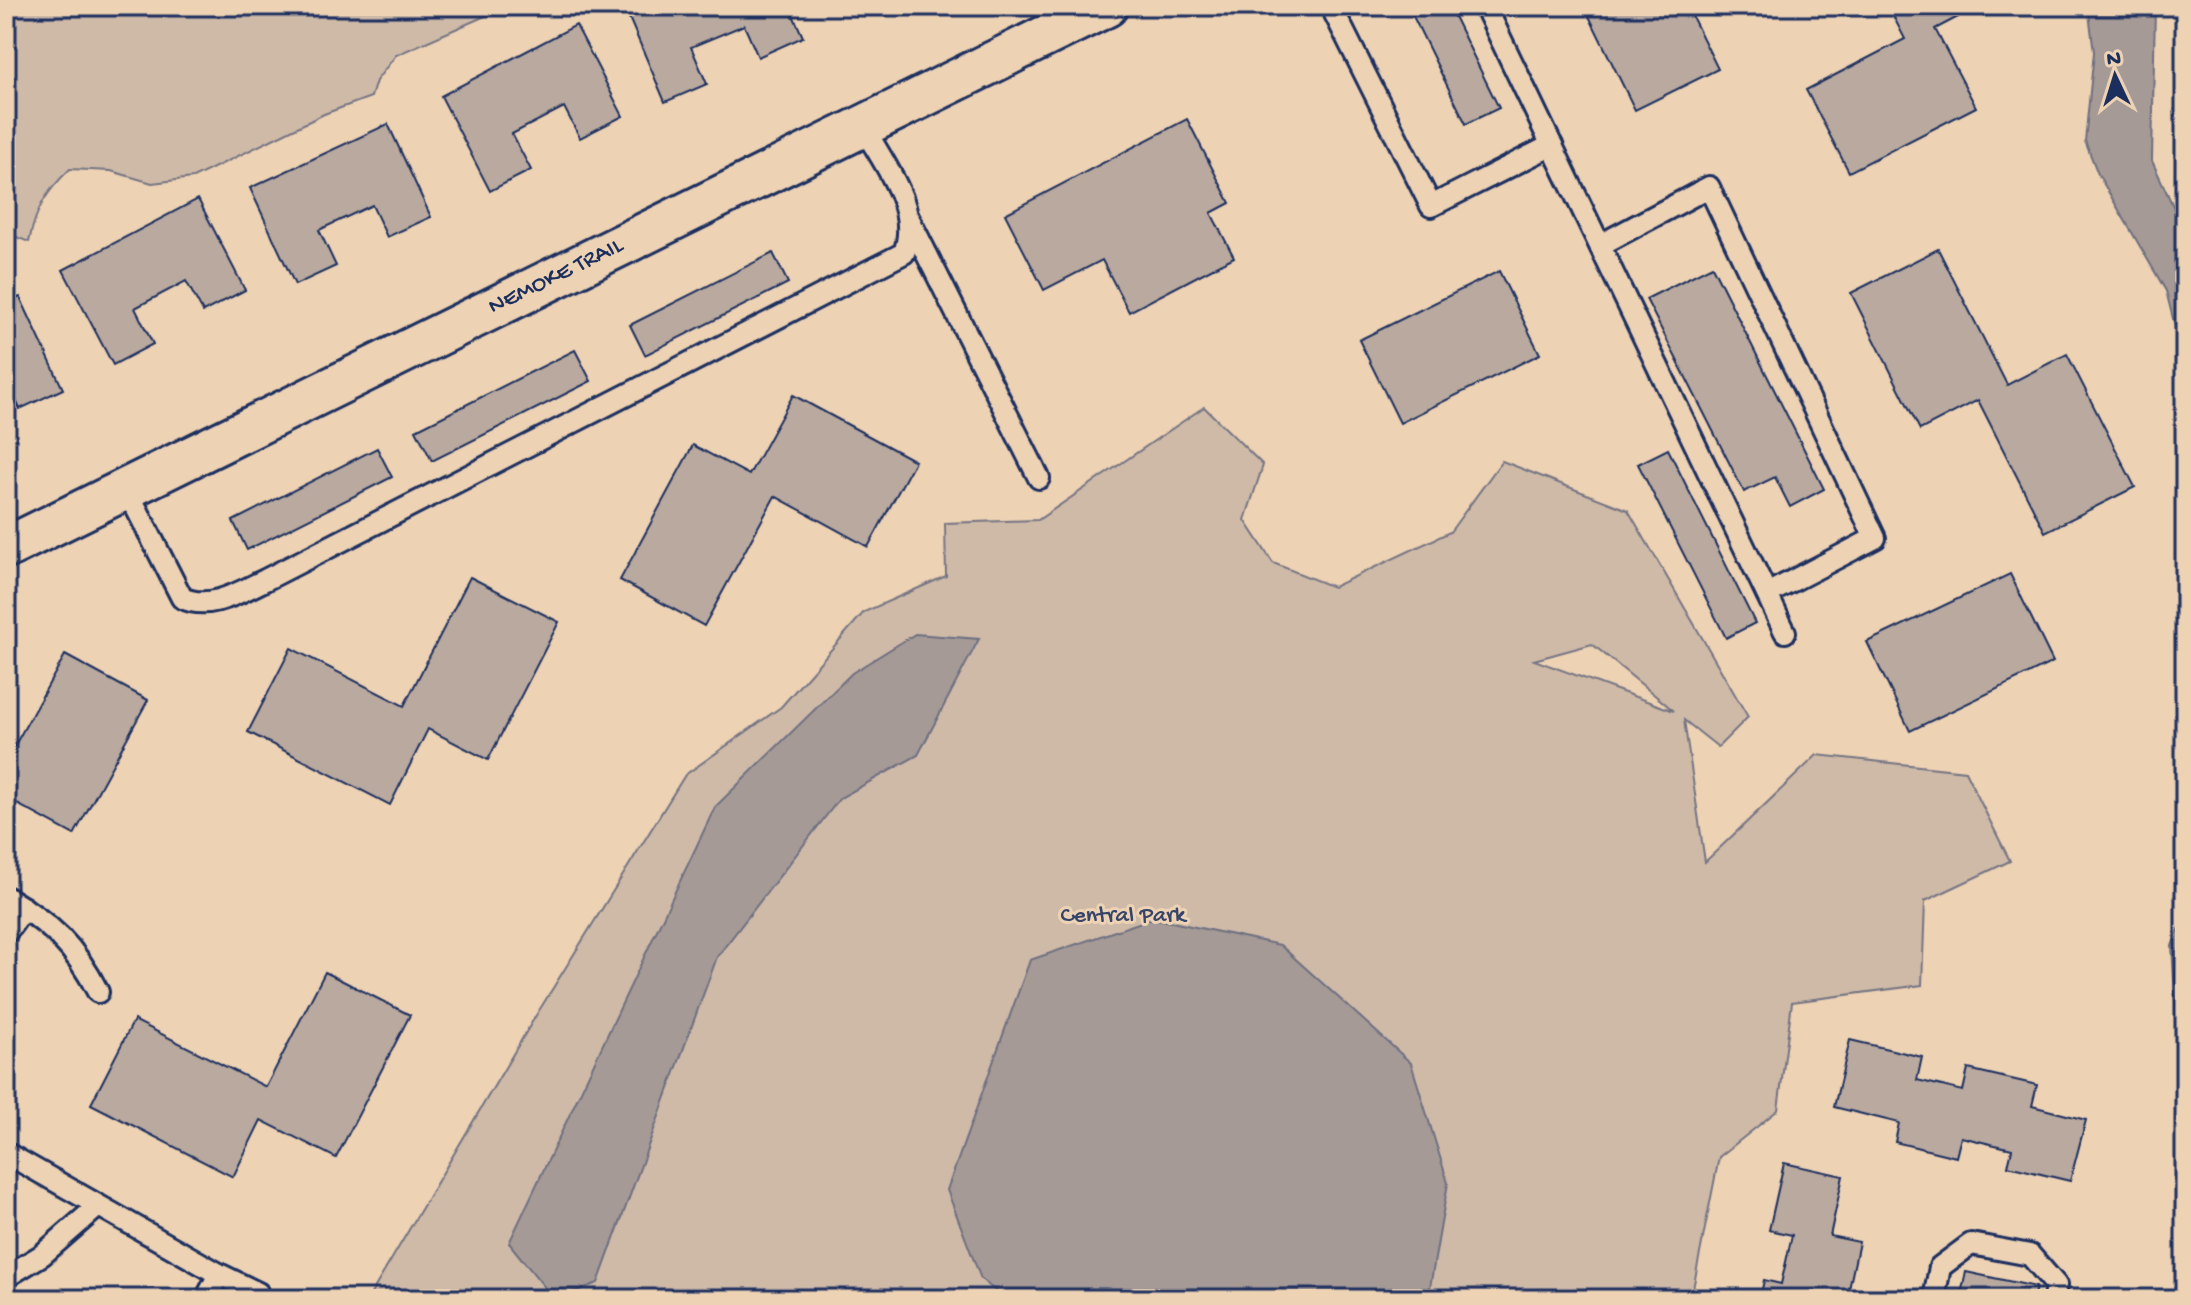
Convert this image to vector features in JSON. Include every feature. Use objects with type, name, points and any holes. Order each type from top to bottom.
[{"type":"street","name":"NEMOKE TRAIL","points":[[6,548],[1107,6]]},
{"type":"lane","points":[[1331,6],[1431,206],[1552,145]]},
{"type":"lane","points":[[1485,6],[1785,632]]},
{"type":"lane","points":[[863,126],[903,199],[909,219],[1039,478]]},
{"type":"lane","points":[[1600,245],[1709,187],[1875,538],[1767,594]]},
{"type":"lane","points":[[126,488],[182,598],[194,604],[224,599],[904,253],[909,219]]},
{"type":"lane","points":[[6,933],[15,902],[62,938],[82,961],[98,992]]},
{"type":"lane","points":[[6,1153],[258,1293]]},
{"type":"lane","points":[[6,1277],[42,1255],[98,1206]]},
{"type":"lane","points":[[1934,1299],[1940,1267],[1971,1244],[2030,1255],[2056,1285],[2054,1299]]},
{"type":"lane","points":[[206,1299],[219,1274]]},
{"type":"green space","points":[[6,6],[508,6],[396,55],[376,81],[371,97],[324,114],[193,178],[152,183],[111,171],[70,169],[43,201],[29,242],[6,233]]},
{"type":"green space","name":"Central Park","points":[[1204,407],[1263,465],[1245,520],[1273,563],[1333,587],[1450,532],[1502,461],[1628,510],[1748,717],[1718,747],[1684,720],[1705,862],[1817,755],[1965,771],[2010,861],[1925,901],[1922,985],[1792,1002],[1778,1110],[1719,1157],[1691,1299],[368,1299],[535,1017],[685,775],[781,707],[864,612],[946,576],[945,523],[1038,520]],"holes":[[[1592,644],[1674,711],[1534,660]]]},
{"type":"shaded area","points":[[2088,6],[2155,6],[2152,161],[2185,237],[2185,366],[2166,291],[2098,174],[2085,141],[2094,52]]},
{"type":"shaded area","points":[[915,634],[979,639],[918,755],[840,798],[717,957],[598,1283],[554,1299],[509,1243],[715,807],[852,673]]},
{"type":"shaded area","points":[[2185,914],[2185,1070],[2179,1058],[2172,946]]},
{"type":"shaded area","points":[[1153,918],[1280,945],[1411,1063],[1448,1183],[1428,1299],[1005,1299],[981,1279],[947,1190],[1030,960]]},
{"type":"building","points":[[624,6],[789,6],[803,37],[758,57],[744,25],[691,47],[707,84],[665,102]]},
{"type":"building","points":[[1408,6],[1449,6],[1499,108],[1466,124]]},
{"type":"building","points":[[1584,6],[1687,6],[1718,69],[1635,110]]},
{"type":"building","points":[[1888,6],[1979,6],[1935,29],[1976,107],[1849,172],[1806,90],[1905,39]]},
{"type":"building","points":[[576,25],[623,116],[580,138],[564,107],[512,134],[531,170],[490,191],[441,96]]},
{"type":"building","points":[[1187,119],[1230,203],[1211,213],[1234,257],[1129,312],[1102,260],[1044,290],[1005,214]]},
{"type":"building","points":[[388,124],[431,217],[387,237],[372,205],[319,230],[336,266],[295,285],[250,188]]},
{"type":"building","points":[[198,199],[245,290],[203,312],[186,281],[135,308],[153,344],[113,365],[63,270]]},
{"type":"building","points":[[1938,249],[2007,385],[2067,354],[2135,487],[2045,532],[1978,400],[1920,430],[1851,293]]},
{"type":"building","points":[[773,253],[788,283],[645,355],[630,325]]},
{"type":"building","points":[[1712,266],[1824,489],[1790,507],[1775,477],[1744,492],[1646,299]]},
{"type":"building","points":[[1499,271],[1540,354],[1400,423],[1359,340]]},
{"type":"building","points":[[20,297],[63,389],[20,409],[6,380],[6,303]]},
{"type":"building","points":[[575,350],[591,381],[432,461],[416,430]]},
{"type":"building","points":[[793,395],[915,461],[868,547],[775,496],[704,626],[620,580],[693,445],[749,475]]},
{"type":"building","points":[[377,448],[392,477],[247,550],[233,521]]},
{"type":"building","points":[[1668,449],[1755,623],[1726,638],[1638,464]]},
{"type":"building","points":[[2010,574],[2053,662],[1910,731],[1867,642]]},
{"type":"building","points":[[470,577],[559,622],[488,760],[428,729],[390,805],[248,732],[291,648],[404,706]]},
{"type":"building","points":[[65,655],[148,700],[74,835],[6,798],[6,761]]},
{"type":"building","points":[[325,972],[410,1015],[336,1158],[261,1120],[233,1177],[91,1104],[134,1020],[266,1087]]},
{"type":"building","points":[[1850,1040],[1922,1057],[1917,1080],[1963,1091],[1968,1069],[2037,1085],[2032,1106],[2086,1120],[2070,1181],[2008,1166],[2012,1149],[1961,1137],[1956,1157],[1895,1142],[1899,1123],[1834,1107]]},
{"type":"building","points":[[1784,1163],[1843,1176],[1830,1236],[1859,1242],[1847,1299],[1760,1299],[1764,1280],[1781,1284],[1792,1235],[1769,1230]]},
{"type":"building","points":[[1966,1272],[2036,1287],[2033,1299],[1960,1299]]}]
